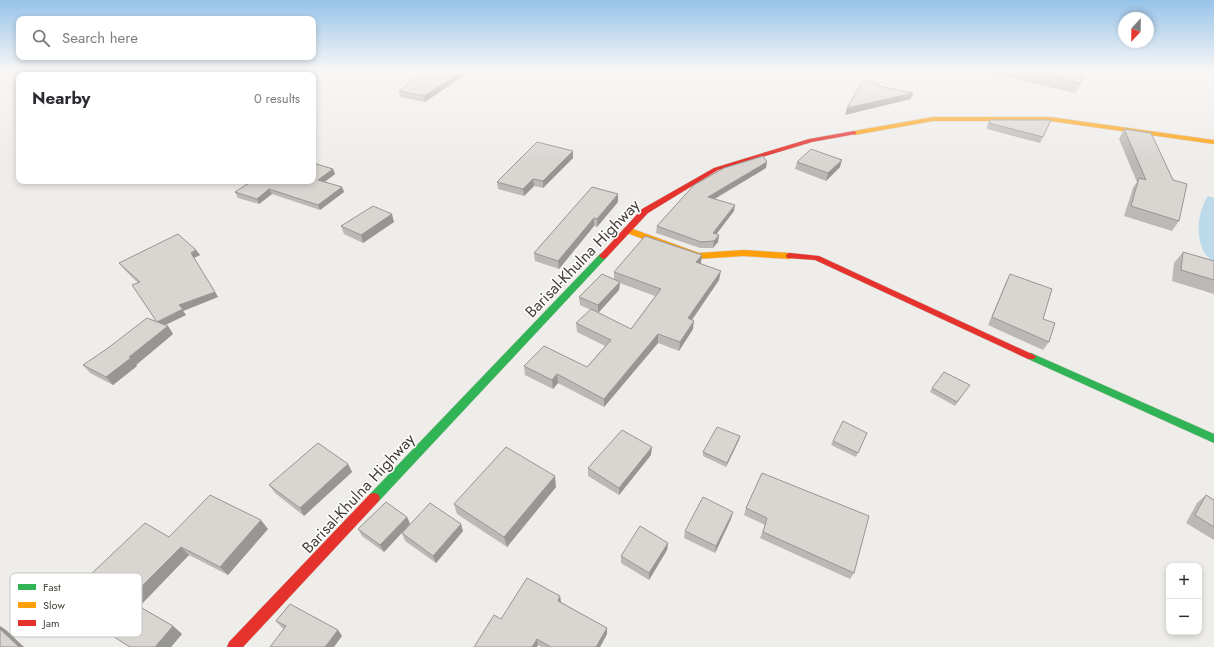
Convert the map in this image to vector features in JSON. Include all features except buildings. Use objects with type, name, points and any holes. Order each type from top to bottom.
[{"type":"main road","name":"Barisal-Khulna Highway","points":[[234,647],[646,210],[716,169],[811,140],[933,119],[1050,119],[1214,142]]},
{"type":"main road","points":[[627,230],[698,256],[743,253],[816,258],[1026,355],[1214,439]]},
{"type":"water","points":[[1208,196],[1214,198],[1214,262],[1207,256],[1203,249],[1199,231],[1201,212]]},
{"type":"traffic: fast","points":[[374,498],[603,256]]},
{"type":"traffic: fast","points":[[1031,357],[1214,439]]},
{"type":"traffic: slow","points":[[854,133],[933,119],[1050,119],[1214,142]]},
{"type":"traffic: slow","points":[[627,230],[698,256],[743,253],[790,256]]},
{"type":"traffic: jam","points":[[603,256],[645,211],[716,169],[811,140],[854,133]]},
{"type":"traffic: jam","points":[[790,256],[816,258],[1031,357]]},
{"type":"traffic: jam","points":[[234,647],[374,498]]}]
